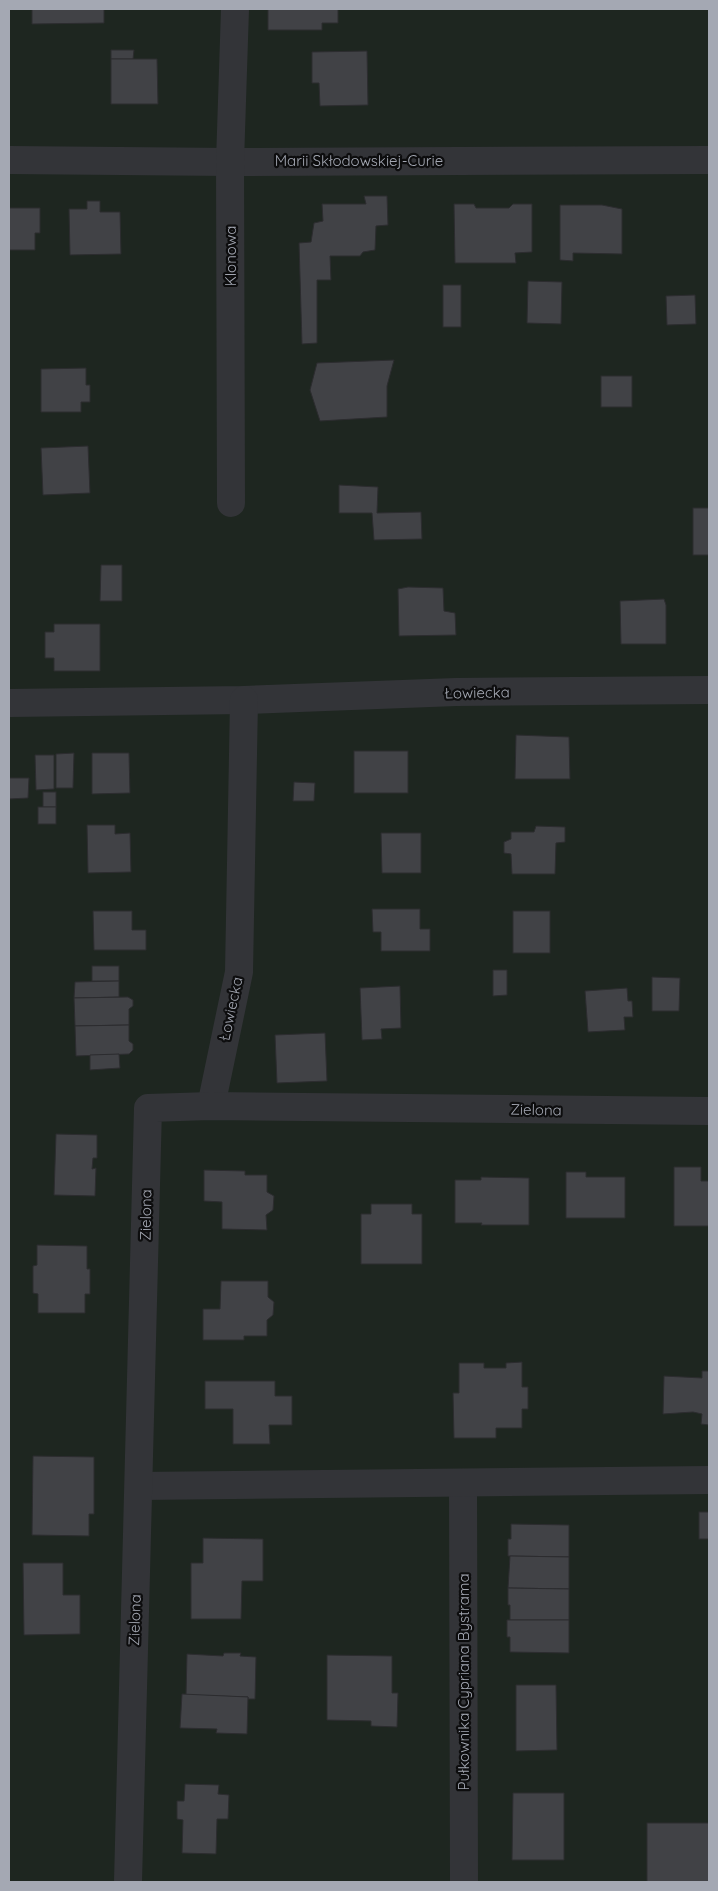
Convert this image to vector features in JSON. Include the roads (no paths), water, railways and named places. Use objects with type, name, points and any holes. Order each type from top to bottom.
[{"type":"street","name":"Klonowa","points":[[231,503],[230,162],[235,9]]},
{"type":"street","name":"Marii Skłodowskiej-Curie","points":[[9,160],[230,162],[709,160]]},
{"type":"street","name":"Łowiecka","points":[[9,703],[244,700],[456,692],[709,690]]},
{"type":"street","name":"Łowiecka","points":[[211,1106],[239,972],[244,700]]},
{"type":"street","name":"Zielona","points":[[128,1882],[148,1108],[211,1106],[709,1112]]},
{"type":"street","points":[[139,1486],[709,1480]]},
{"type":"street","name":"Pułkownika Cypriana Bystrama","points":[[463,1482],[464,1882]]}]
